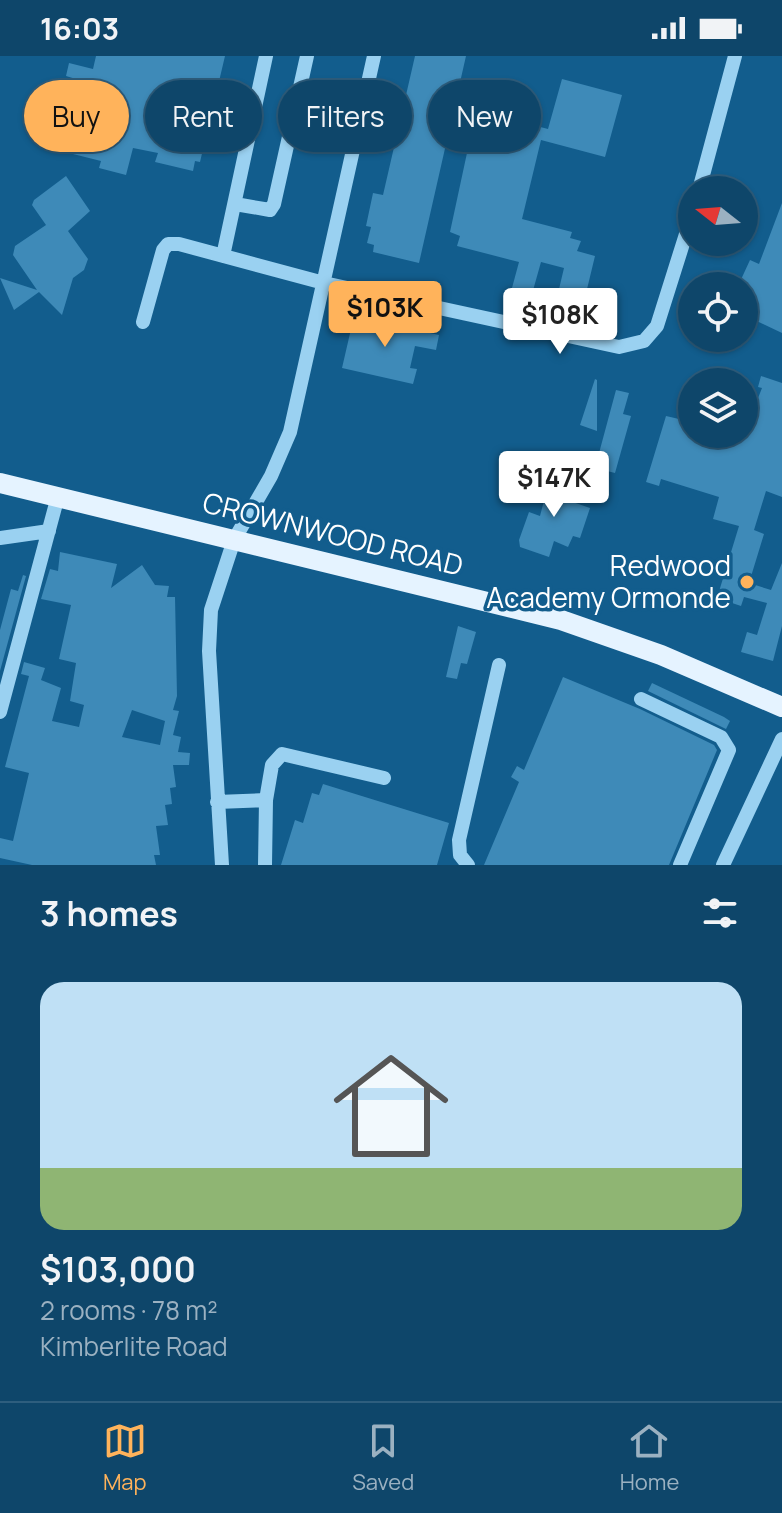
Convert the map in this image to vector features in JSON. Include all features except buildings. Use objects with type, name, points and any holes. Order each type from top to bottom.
[{"type":"main road","name":"CROWNWOOD ROAD","points":[[0,483],[590,628],[782,707]]},
{"type":"street","points":[[223,256],[266,56]]},
{"type":"street","points":[[235,204],[264,211],[270,210],[274,204],[307,56]]},
{"type":"street","points":[[222,865],[209,626],[214,597],[234,540],[271,476],[290,432],[374,56]]},
{"type":"street","points":[[703,176],[735,56]]},
{"type":"street","points":[[143,322],[163,250],[168,244],[582,341],[627,347],[644,341],[657,326],[679,256]]},
{"type":"street","points":[[0,712],[58,496]]},
{"type":"street","points":[[0,538],[49,531]]},
{"type":"street","points":[[468,865],[460,855],[459,840],[499,665]]},
{"type":"street","points":[[641,699],[721,737],[729,750],[680,865]]},
{"type":"street","points":[[723,865],[782,739]]},
{"type":"street","points":[[265,865],[266,800],[272,765],[282,754],[384,778]]},
{"type":"street","points":[[217,802],[266,800]]},
{"type":"place","name":"Redwood Academy Ormonde","points":[[747,582]]}]
